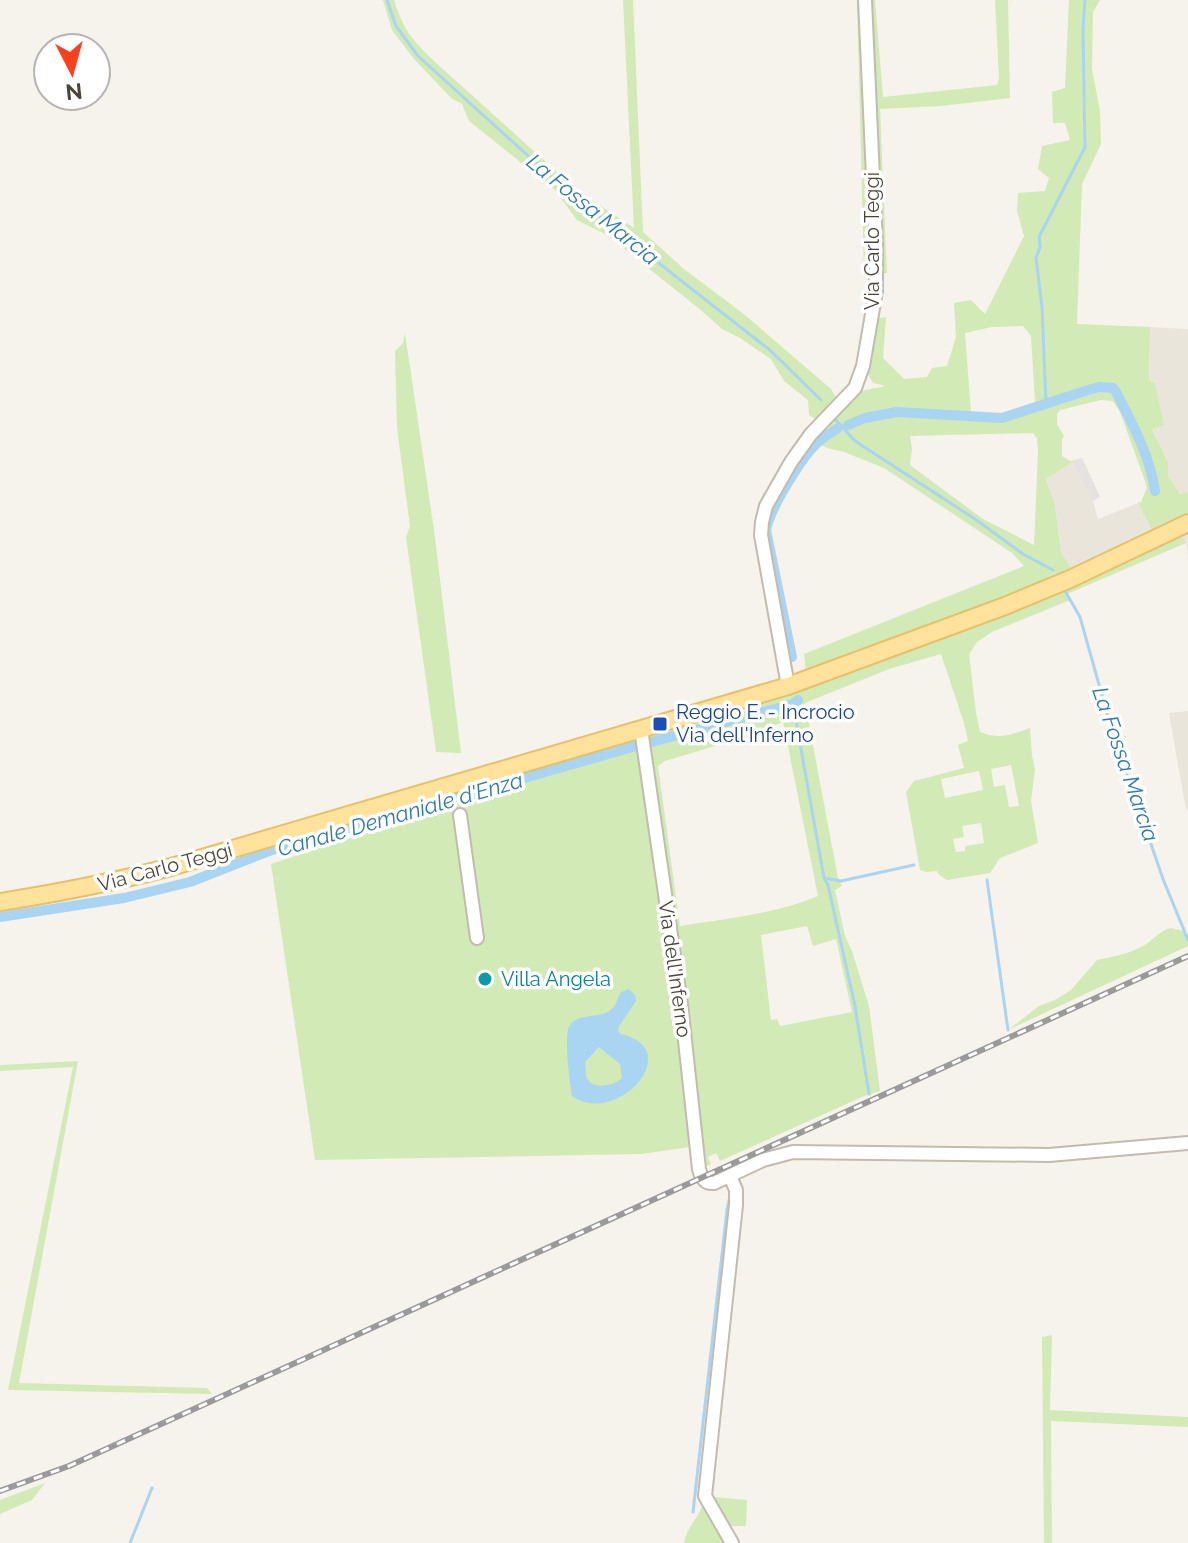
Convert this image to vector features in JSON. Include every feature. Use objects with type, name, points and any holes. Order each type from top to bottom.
[{"type":"main road","name":"Via Carlo Teggi","points":[[0,902],[65,892],[171,867],[642,734],[788,686],[1005,606],[1188,523]]},
{"type":"street","name":"Via Carlo Teggi","points":[[788,686],[761,535],[762,522],[766,506],[791,462],[811,434],[855,388],[863,366],[876,291],[865,0]]},
{"type":"street","name":"Via dell'Inferno","points":[[642,734],[681,1004],[700,1174],[710,1184],[730,1176]]},
{"type":"street","points":[[460,815],[477,938]]},
{"type":"street","points":[[732,1543],[705,1496],[736,1205],[736,1190],[730,1176],[763,1160],[793,1152],[1049,1155],[1188,1143]]},
{"type":"shaded area","points":[[1150,327],[1188,329],[1188,491],[1180,494],[1168,476],[1168,462],[1152,428],[1164,424],[1149,382]]},
{"type":"shaded area","points":[[1082,458],[1100,497],[1093,501],[1098,519],[1138,503],[1153,532],[1188,516],[1188,557],[1186,543],[1072,569],[1061,553],[1055,505],[1046,478],[1070,461]]},
{"type":"shaded area","points":[[1082,458],[1100,497],[1093,501],[1074,461]]},
{"type":"shaded area","points":[[1188,711],[1188,809],[1186,810],[1169,713]]},
{"type":"green space","points":[[383,0],[394,0],[409,34],[434,61],[577,190],[634,228],[623,0],[633,0],[643,232],[831,389],[840,404],[850,393],[886,386],[873,383],[863,366],[871,320],[886,317],[883,358],[904,379],[927,377],[932,368],[947,366],[956,337],[954,303],[971,300],[985,314],[1024,236],[1017,211],[1018,193],[1045,191],[1049,178],[1038,169],[1042,146],[1070,140],[1065,123],[1053,123],[1052,92],[1065,88],[1069,0],[1100,0],[1093,12],[1092,69],[1100,111],[1101,144],[1082,184],[1077,324],[1150,327],[1149,381],[1155,383],[1164,425],[1152,429],[1168,462],[1168,476],[1180,494],[1188,491],[1188,516],[1153,532],[1138,503],[1147,488],[1145,481],[1120,412],[1113,401],[1101,400],[1060,410],[1057,424],[1064,436],[1062,456],[1074,461],[1046,479],[1055,505],[1061,553],[1072,569],[942,622],[806,671],[804,654],[1024,566],[1012,553],[884,468],[817,443],[837,429],[809,415],[808,400],[784,381],[771,359],[722,329],[607,235],[577,220],[554,189],[469,121],[462,104],[451,98],[414,59],[392,30]],"holes":[[[1023,326],[1031,336],[1035,402],[1004,413],[971,413],[965,333],[992,327]],[[1033,433],[1037,438],[1038,451],[1034,545],[983,519],[910,465],[910,436]]]},
{"type":"green space","points":[[857,0],[875,0],[883,97],[997,85],[995,0],[1008,0],[1010,98],[880,109],[887,273],[876,274],[864,273]]},
{"type":"green space","points":[[405,333],[434,530],[461,753],[436,752],[406,537],[410,526],[397,428],[395,351],[403,343]]},
{"type":"green space","points":[[1176,529],[1186,543],[1067,594],[1070,600],[992,632],[977,642],[969,654],[980,732],[1000,736],[1030,728],[1035,769],[1031,801],[1038,843],[1000,858],[990,873],[947,880],[937,871],[920,870],[906,792],[914,781],[964,768],[958,745],[968,741],[941,654],[889,669],[805,703],[842,886],[835,890],[845,936],[869,1006],[880,1091],[720,1161],[716,1153],[708,1157],[711,1164],[699,1169],[690,1137],[690,1147],[641,1154],[315,1160],[271,864],[467,800],[467,790],[474,786],[802,691],[801,681]],"holes":[[[783,722],[818,896],[768,912],[680,926],[658,766],[665,761]],[[1011,765],[1019,806],[1009,807],[1005,785],[994,787],[991,769]],[[979,771],[983,790],[945,798],[941,779]],[[981,823],[984,843],[965,846],[965,851],[956,852],[953,839],[964,837],[962,826]],[[807,926],[813,946],[836,939],[852,1012],[780,1026],[777,1019],[771,1020],[761,935]]]},
{"type":"green space","points":[[1171,928],[1184,931],[1188,946],[1008,1030],[1039,1006],[1071,990],[1097,960],[1137,949]]},
{"type":"green space","points":[[78,1061],[19,1383],[207,1388],[212,1394],[8,1390],[73,1067],[0,1071],[0,1065]]},
{"type":"green space","points":[[1052,1335],[1050,1410],[1188,1417],[1188,1427],[1051,1421],[1052,1543],[1044,1543],[1042,1337]]},
{"type":"green space","points":[[45,1483],[32,1500],[0,1514],[0,1500]]},
{"type":"green space","points":[[705,1496],[747,1500],[746,1526],[724,1526],[732,1543],[684,1543]]},
{"type":"water","points":[[629,989],[636,1001],[618,1030],[620,1034],[639,1042],[648,1054],[647,1068],[625,1094],[608,1102],[590,1103],[572,1096],[568,1030],[579,1018],[608,1012],[615,1006],[621,992]],"holes":[[[599,1047],[620,1064],[622,1078],[614,1083],[597,1085],[586,1076],[585,1062]]]},
{"type":"waterway","name":"La Fossa Marcia","points":[[387,0],[396,26],[418,56],[568,192],[771,351],[821,400]]},
{"type":"waterway","points":[[1046,403],[1042,307],[1036,258],[1040,247],[1039,237],[1085,147],[1085,0]]},
{"type":"waterway","name":"Canale Demaniale d'Enza","points":[[848,425],[865,418],[897,412],[1002,418],[1099,387],[1113,388],[1140,440],[1155,491]]},
{"type":"waterway","name":"La Fossa Marcia","points":[[835,419],[855,441],[1023,554],[1053,570]]},
{"type":"waterway","name":"Canale Demaniale d'Enza","points":[[792,657],[766,530],[787,484],[810,450],[838,428]]},
{"type":"waterway","name":"La Fossa Marcia","points":[[1064,589],[1080,617],[1112,731],[1163,879],[1188,940]]},
{"type":"waterway","name":"Canale Demaniale d'Enza","points":[[0,917],[124,898],[190,882],[269,851],[793,704],[798,700]]},
{"type":"waterway","points":[[793,704],[824,878],[841,881],[914,865]]},
{"type":"waterway","points":[[824,878],[855,1006],[869,1094]]},
{"type":"waterway","points":[[987,880],[1008,1030]]},
{"type":"waterway","points":[[693,1512],[730,1196]]},
{"type":"waterway","points":[[130,1543],[152,1488]]},
{"type":"railway","points":[[0,1491],[69,1466],[1188,956]]},
{"type":"place","name":"Reggio E. - Incrocio Via dell'Inferno","points":[[660,724]]},
{"type":"place","name":"Villa Angela","points":[[485,979]]}]
